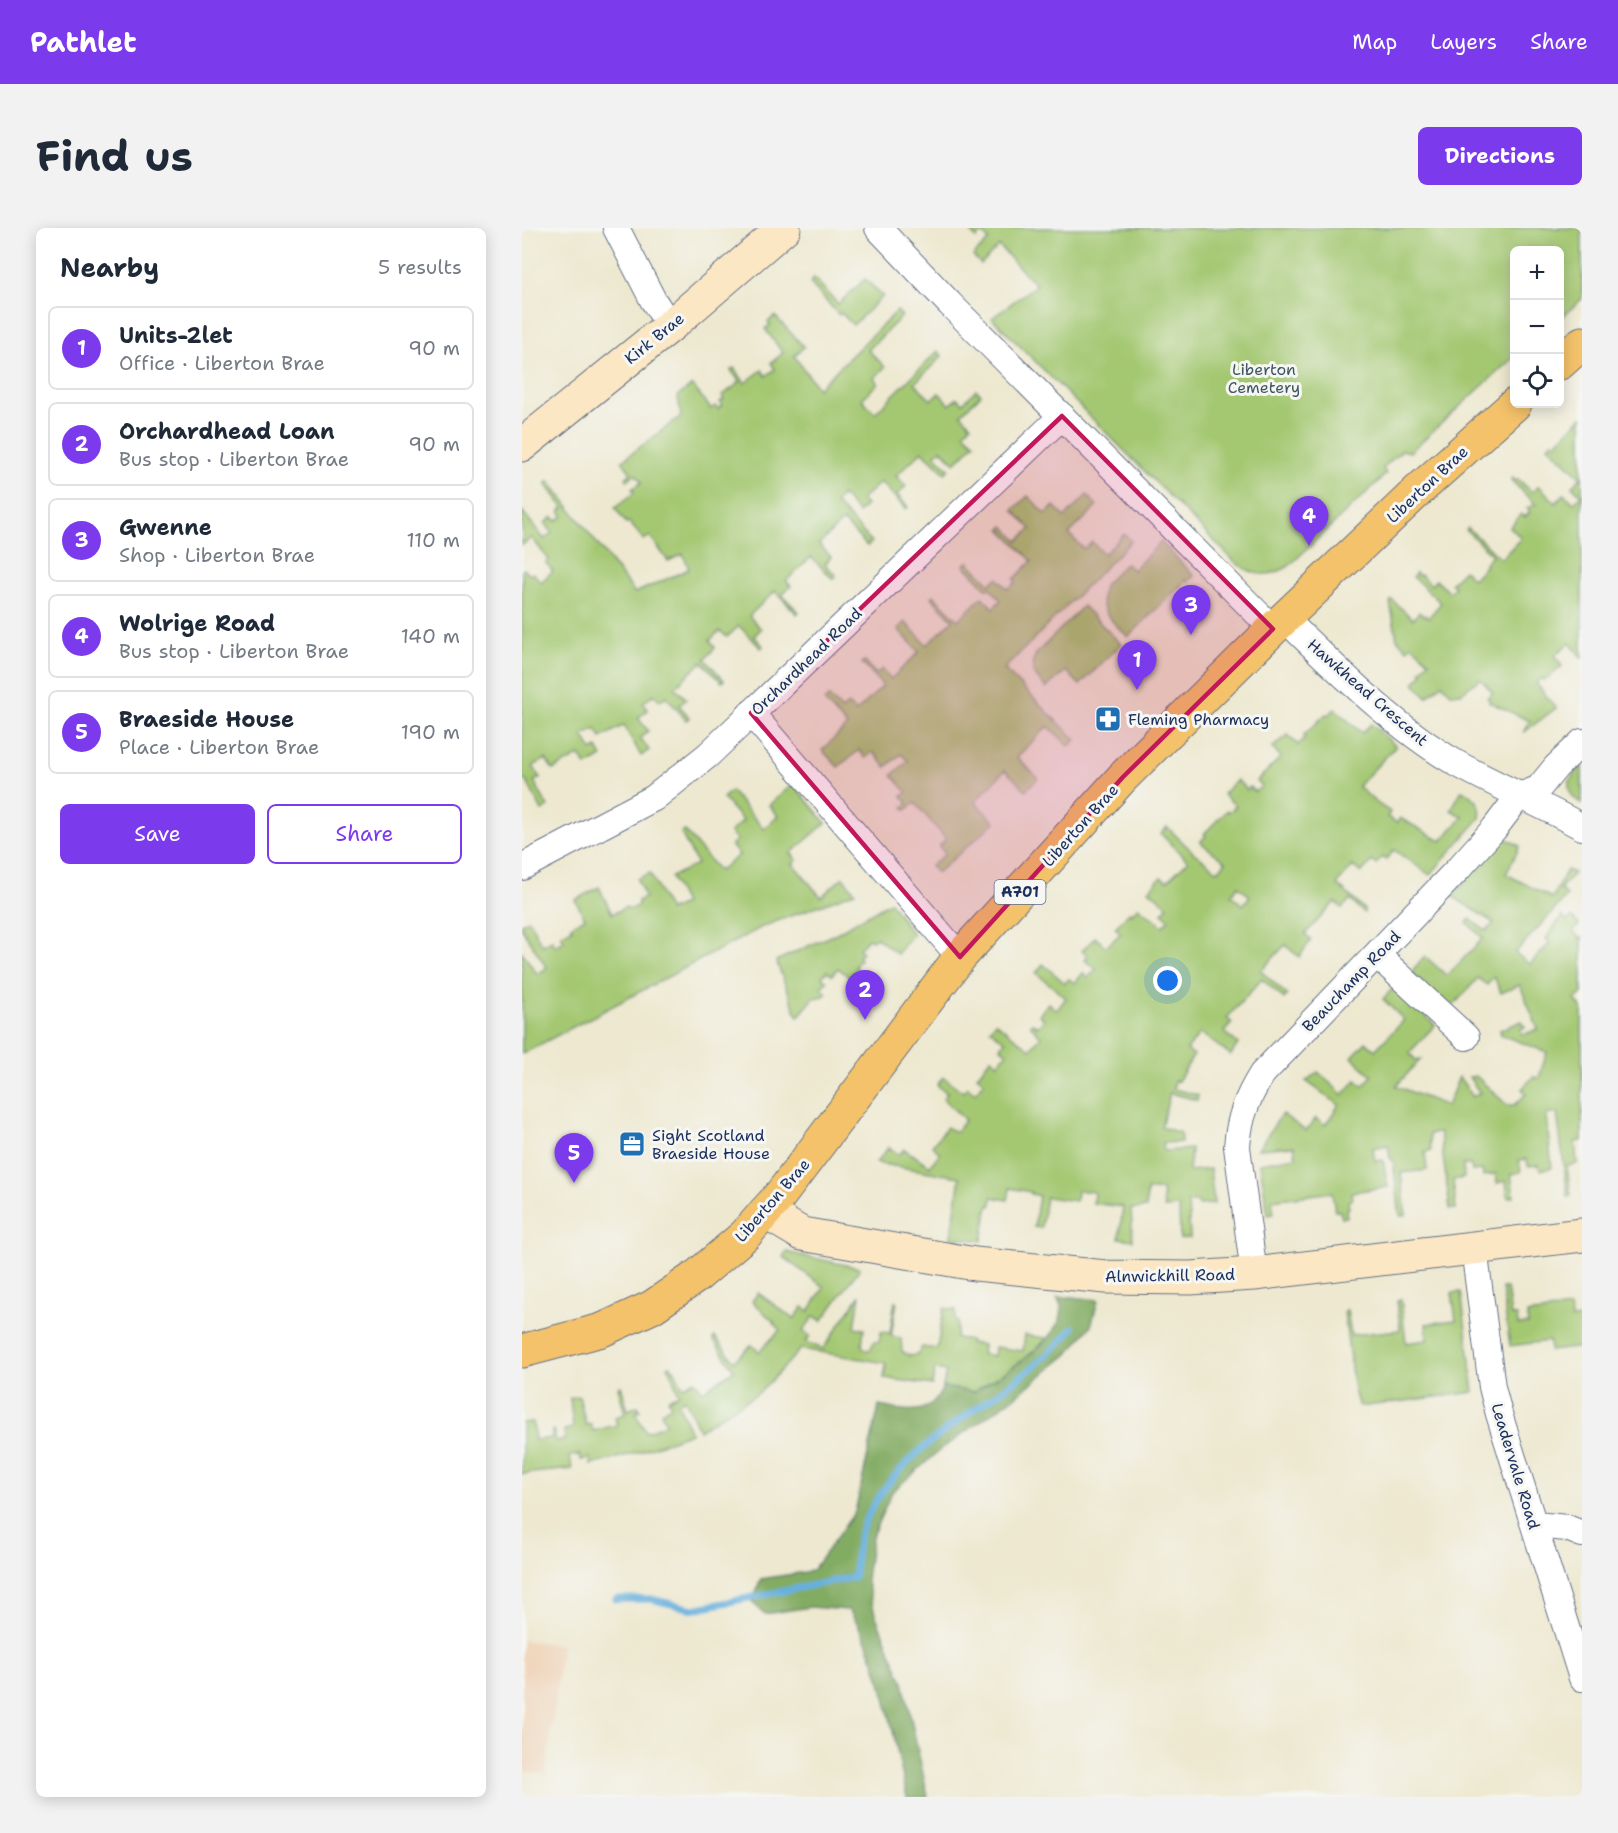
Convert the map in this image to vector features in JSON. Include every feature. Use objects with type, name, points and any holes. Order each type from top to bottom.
[{"type":"main road","points":[[1564,359],[1582,343]]},
{"type":"main road","name":"Liberton Brae","points":[[522,1351],[602,1330],[652,1307],[697,1276],[745,1235],[781,1194],[960,957],[1124,777],[1421,488],[1511,408]]},
{"type":"street","points":[[616,228],[653,300],[670,326]]},
{"type":"street","name":"Kirk Brae","points":[[522,445],[670,326],[784,228]]},
{"type":"street","name":"Hawkhead Crescent","points":[[878,228],[1062,416],[1279,624],[1338,668],[1409,730],[1455,762],[1582,827]]},
{"type":"street","name":"Orchardhead Road","points":[[522,867],[654,798],[708,755],[1062,416]]},
{"type":"street","points":[[751,713],[960,957]]},
{"type":"street","name":"Beauchamp Road","points":[[1254,1274],[1237,1146],[1238,1128],[1243,1108],[1262,1074],[1494,829],[1519,796],[1538,789],[1556,767],[1582,742]]},
{"type":"street","points":[[1377,955],[1466,1037]]},
{"type":"street","name":"Alnwickhill Road","points":[[765,1212],[802,1234],[975,1264],[1106,1277],[1190,1278],[1254,1274],[1582,1235]]},
{"type":"street","name":"Leadervale Road","points":[[1474,1248],[1492,1387],[1582,1678]]},
{"type":"street","points":[[1534,1525],[1567,1528],[1582,1534]]},
{"type":"highlighted area","points":[[1062,416],[1273,629],[1123,777],[960,957],[751,713]]},
{"type":"shaded area","points":[[522,1640],[562,1645],[546,1774],[522,1771]]},
{"type":"green space","name":"Liberton Cemetery","points":[[967,228],[1582,228],[1582,299],[1564,315],[1564,246],[1510,246],[1510,361],[1410,452],[1402,450],[1383,468],[1386,474],[1289,566],[1274,573],[1260,574],[1246,570],[1233,560],[992,318],[1036,285],[999,246],[981,264],[973,256],[989,240],[982,233],[976,238]]},
{"type":"green space","points":[[814,278],[838,304],[865,279],[883,296],[853,325],[841,313],[839,315],[810,283]]},
{"type":"green space","points":[[897,311],[902,316],[868,350],[885,367],[874,378],[878,383],[862,399],[875,413],[938,351],[942,356],[915,383],[931,400],[939,393],[950,405],[957,398],[963,403],[976,390],[981,394],[961,414],[971,425],[964,433],[975,443],[955,463],[941,449],[935,455],[949,469],[945,473],[922,451],[896,476],[906,486],[897,495],[908,507],[906,509],[881,482],[861,500],[866,505],[858,513],[842,495],[835,503],[872,542],[867,546],[843,521],[819,544],[831,557],[825,564],[836,576],[833,579],[811,557],[786,581],[791,586],[782,595],[799,612],[797,614],[775,591],[749,616],[761,629],[754,636],[763,646],[761,648],[739,626],[727,637],[720,631],[710,640],[715,648],[705,659],[724,680],[722,682],[702,662],[675,687],[686,699],[679,705],[690,718],[686,720],[666,696],[660,701],[654,694],[643,703],[648,710],[638,718],[648,731],[640,738],[649,750],[641,756],[624,725],[601,738],[596,729],[583,735],[592,751],[597,748],[602,757],[586,766],[580,755],[553,770],[546,759],[533,766],[540,778],[534,781],[548,807],[542,811],[526,780],[522,781],[522,571],[524,569],[530,575],[533,573],[541,582],[553,571],[546,563],[549,560],[532,538],[522,545],[522,511],[544,539],[552,533],[545,523],[553,517],[556,521],[563,516],[560,511],[564,508],[546,484],[549,481],[635,593],[689,569],[683,554],[668,561],[650,536],[644,540],[629,522],[626,523],[615,508],[634,493],[632,489],[642,482],[635,474],[627,480],[626,478],[631,473],[622,461],[681,416],[678,396],[692,385],[711,409],[715,406],[718,409],[722,405],[720,402],[724,399],[722,396],[740,382],[731,370],[734,368],[745,383],[762,370],[766,376],[775,369],[771,363],[783,353],[765,329],[770,325],[768,322],[775,316],[804,347],[794,356],[818,388]]},
{"type":"green space","points":[[1582,417],[1582,658],[1570,643],[1555,655],[1562,666],[1544,681],[1542,678],[1536,683],[1556,708],[1523,733],[1530,721],[1489,702],[1487,698],[1493,692],[1480,679],[1461,693],[1451,693],[1442,684],[1427,697],[1414,683],[1423,673],[1421,671],[1429,661],[1412,645],[1407,649],[1397,639],[1390,602],[1392,600],[1413,619],[1419,612],[1429,617],[1441,603],[1413,577],[1416,573],[1431,585],[1436,580],[1449,592],[1455,587],[1451,583],[1464,570],[1473,579],[1492,555],[1466,530],[1468,528],[1501,559],[1521,538],[1510,527],[1521,514],[1525,517],[1530,512],[1527,508],[1536,505],[1511,480],[1513,478],[1515,481],[1518,479],[1532,492],[1539,486],[1556,503],[1564,494],[1574,503],[1581,495],[1572,486],[1581,477],[1548,446],[1552,442],[1555,444]]},
{"type":"green space","points":[[1087,495],[1097,506],[1069,534],[1084,549],[1092,542],[1104,554],[1124,534],[1131,541],[1004,669],[1076,740],[1069,746],[1048,726],[1017,757],[1038,778],[1026,790],[1005,770],[975,802],[995,822],[937,873],[931,866],[945,854],[939,846],[946,839],[915,803],[906,810],[903,807],[908,803],[902,796],[907,792],[892,775],[908,761],[901,754],[886,767],[873,752],[865,758],[859,750],[838,767],[822,750],[847,726],[824,701],[829,697],[842,710],[848,704],[856,712],[883,686],[862,663],[864,661],[876,674],[882,669],[891,679],[919,652],[898,629],[905,622],[927,645],[953,620],[931,597],[933,595],[958,620],[982,597],[993,608],[1001,600],[964,565],[968,562],[990,584],[997,578],[1008,589],[1016,582],[1014,579],[1032,561],[1001,529],[1004,526],[1018,541],[1031,529],[1013,510],[1028,496],[1046,514],[1054,506],[1065,517]]},
{"type":"green space","points":[[1161,542],[1194,576],[1188,582],[1186,580],[1128,637],[1111,620],[1103,607],[1102,593],[1105,584],[1126,563],[1133,570]]},
{"type":"green space","points":[[1083,606],[1121,644],[1080,685],[1066,671],[1046,688],[1033,673],[1033,661],[1036,654]]},
{"type":"green space","points":[[1335,709],[1362,733],[1371,724],[1396,746],[1358,786],[1390,812],[1387,817],[1397,823],[1400,818],[1441,841],[1463,817],[1451,810],[1462,790],[1479,804],[1480,818],[1430,875],[1394,850],[1386,860],[1382,857],[1376,864],[1372,861],[1361,873],[1353,866],[1337,884],[1364,909],[1364,913],[1350,900],[1342,908],[1335,902],[1305,934],[1311,940],[1299,957],[1285,945],[1261,971],[1287,995],[1284,999],[1262,979],[1227,1018],[1232,1023],[1224,1032],[1238,1044],[1231,1055],[1200,1033],[1187,1050],[1194,1055],[1178,1081],[1175,1080],[1173,1089],[1198,1095],[1197,1100],[1170,1093],[1161,1127],[1181,1133],[1181,1142],[1163,1143],[1164,1151],[1191,1149],[1189,1171],[1210,1169],[1214,1204],[1198,1205],[1198,1202],[1188,1202],[1190,1238],[1180,1239],[1179,1207],[1164,1208],[1162,1190],[1147,1190],[1146,1208],[1131,1209],[1133,1240],[1119,1238],[1123,1207],[1093,1203],[1094,1192],[1077,1190],[1076,1201],[1046,1197],[1041,1228],[1034,1227],[1039,1196],[1010,1188],[1008,1200],[992,1197],[991,1206],[988,1206],[982,1241],[951,1237],[960,1177],[876,1163],[889,1147],[899,1155],[904,1149],[930,1166],[940,1153],[932,1146],[947,1127],[955,1133],[965,1120],[943,1099],[947,1093],[937,1085],[943,1077],[963,1092],[968,1087],[975,1093],[984,1082],[977,1076],[991,1058],[998,1063],[1007,1053],[1000,1047],[1005,1041],[990,1029],[995,1022],[1030,1049],[1041,1036],[1030,1025],[1032,1023],[1038,1027],[1044,1019],[1039,1015],[1048,1003],[1057,1010],[1066,998],[1036,973],[1043,964],[1065,983],[1069,979],[1075,983],[1083,973],[1088,978],[1096,969],[1085,960],[1088,956],[1082,951],[1095,937],[1106,947],[1121,933],[1115,928],[1129,912],[1131,914],[1138,907],[1163,926],[1169,919],[1162,913],[1168,906],[1149,890],[1161,877],[1167,881],[1188,861],[1161,834],[1167,827],[1194,853],[1218,871],[1226,862],[1200,842],[1206,836],[1204,834],[1227,810],[1229,812],[1236,806],[1223,794],[1237,780],[1247,790],[1250,787],[1255,792],[1262,786],[1257,781],[1281,757],[1272,748],[1288,735],[1298,745],[1305,738],[1303,736],[1326,714],[1328,715]],"holes":[[[1238,886],[1250,896],[1243,905],[1231,895]]]},
{"type":"green space","points":[[1582,766],[1582,804],[1572,795],[1569,785]]},
{"type":"green space","points":[[793,784],[826,823],[791,853],[797,860],[793,864],[821,897],[843,877],[855,892],[764,926],[522,1054],[522,952],[537,974],[547,968],[522,929],[522,923],[529,920],[542,945],[552,940],[555,946],[564,941],[561,935],[585,918],[575,900],[599,887],[612,914],[626,907],[632,909],[638,905],[638,901],[645,897],[637,879],[650,873],[669,911],[684,904],[671,877],[697,864],[681,833],[685,831],[719,871],[739,855],[731,845],[737,840],[730,832],[743,821],[723,798],[731,791],[764,829],[778,816],[769,805]]},
{"type":"green space","points":[[1505,838],[1520,846],[1506,874],[1552,898],[1567,870],[1574,873],[1560,889],[1567,896],[1515,953],[1530,964],[1550,943],[1546,939],[1562,916],[1567,921],[1572,917],[1579,925],[1573,931],[1580,939],[1582,937],[1582,994],[1575,999],[1582,1009],[1582,1141],[1575,1142],[1577,1164],[1567,1166],[1571,1196],[1568,1197],[1557,1113],[1546,1115],[1552,1168],[1540,1170],[1539,1165],[1528,1166],[1527,1159],[1519,1160],[1521,1172],[1511,1174],[1514,1197],[1508,1197],[1506,1181],[1497,1183],[1496,1174],[1483,1176],[1482,1170],[1472,1171],[1471,1165],[1463,1165],[1464,1178],[1453,1180],[1456,1209],[1450,1209],[1440,1133],[1429,1134],[1431,1151],[1425,1152],[1427,1170],[1401,1173],[1406,1215],[1400,1216],[1393,1160],[1390,1159],[1388,1145],[1373,1148],[1375,1161],[1383,1160],[1388,1187],[1351,1192],[1352,1200],[1348,1201],[1349,1208],[1346,1209],[1347,1217],[1342,1218],[1340,1211],[1335,1211],[1332,1192],[1272,1200],[1274,1214],[1268,1215],[1260,1163],[1296,1157],[1294,1146],[1258,1149],[1282,1114],[1306,1131],[1316,1118],[1325,1125],[1339,1105],[1306,1081],[1318,1072],[1343,1095],[1356,1080],[1363,1086],[1372,1076],[1352,1057],[1366,1042],[1375,1050],[1404,1020],[1383,999],[1395,986],[1435,1025],[1409,1053],[1416,1060],[1421,1059],[1396,1086],[1447,1106],[1459,1077],[1473,1097],[1480,1093],[1469,1077],[1476,1076],[1507,1105],[1515,1105],[1526,1094],[1522,1089],[1533,1077],[1539,1078],[1547,1052],[1501,1035],[1500,1030],[1522,1021],[1525,1027],[1520,1029],[1523,1035],[1538,1029],[1520,985],[1501,993],[1494,977],[1487,985],[1478,978],[1451,1008],[1411,972],[1425,956],[1447,976],[1483,938],[1467,923],[1470,919],[1486,931],[1494,923],[1452,896]]},
{"type":"green space","points":[[890,902],[913,934],[897,954],[876,937],[872,940],[869,938],[859,949],[862,952],[858,957],[860,959],[850,978],[838,968],[832,975],[827,971],[822,977],[827,981],[821,988],[827,993],[814,998],[798,1017],[776,961],[835,934]]},
{"type":"green space","points":[[786,1252],[860,1268],[822,1321],[814,1316],[803,1331],[810,1336],[806,1342],[823,1349],[860,1295],[855,1327],[864,1329],[862,1344],[864,1349],[870,1350],[874,1342],[879,1342],[881,1332],[890,1333],[895,1301],[897,1302],[891,1336],[901,1338],[902,1352],[910,1356],[918,1354],[922,1347],[937,1349],[944,1308],[956,1310],[955,1321],[958,1322],[956,1338],[983,1345],[982,1354],[994,1356],[995,1347],[1023,1351],[1025,1335],[1047,1338],[1021,1361],[973,1392],[943,1387],[946,1371],[935,1369],[932,1385],[884,1378],[886,1363],[801,1349],[760,1392],[699,1430],[685,1399],[678,1403],[691,1433],[639,1452],[591,1465],[590,1458],[581,1460],[580,1455],[570,1456],[572,1469],[522,1474],[522,1423],[533,1422],[535,1440],[552,1438],[554,1430],[556,1441],[565,1440],[564,1430],[573,1428],[570,1398],[579,1396],[586,1425],[591,1424],[593,1431],[617,1425],[615,1417],[625,1414],[618,1387],[621,1386],[628,1410],[638,1406],[640,1411],[635,1413],[646,1432],[666,1424],[661,1412],[671,1406],[668,1399],[679,1394],[668,1367],[671,1366],[674,1369],[683,1387],[694,1380],[703,1391],[734,1370],[713,1339],[715,1337],[734,1361],[752,1345],[759,1352],[780,1330],[752,1301],[758,1293],[794,1319],[803,1307],[809,1311],[824,1287],[783,1257]]},
{"type":"green space","points":[[1502,1288],[1507,1288],[1511,1316],[1517,1316],[1518,1325],[1528,1324],[1527,1314],[1570,1308],[1572,1319],[1582,1318],[1582,1347],[1550,1351],[1549,1341],[1510,1346]]},
{"type":"green space","points":[[1461,1292],[1474,1392],[1359,1407],[1354,1391],[1344,1311],[1347,1310],[1351,1335],[1400,1330],[1397,1300],[1401,1299],[1406,1343],[1427,1340],[1426,1324],[1456,1320],[1452,1293]]},
{"type":"green space","points":[[1057,1298],[1098,1300],[1091,1326],[1067,1355],[1008,1402],[940,1450],[892,1492],[872,1536],[866,1579],[875,1614],[903,1682],[928,1797],[907,1797],[886,1700],[878,1674],[870,1650],[849,1610],[810,1607],[765,1614],[752,1602],[761,1579],[812,1571],[855,1512],[879,1406],[899,1410],[916,1410],[931,1404],[943,1387],[973,1392],[1016,1365],[1047,1339],[1058,1325],[1061,1311]]},
{"type":"waterway","points":[[616,1599],[651,1599],[693,1609],[854,1577],[861,1531],[878,1498],[901,1469],[928,1444],[1047,1355],[1073,1328]]},
{"type":"place","name":"Wolrige Road","points":[[1309,546]]},
{"type":"place","name":"Gwenne","points":[[1191,635]]},
{"type":"place","name":"Units-2let","points":[[1137,690]]},
{"type":"place","name":"Fleming Pharmacy","points":[[1108,719]]},
{"type":"place","name":"Orchardhead Loan","points":[[865,1020]]},
{"type":"place","name":"Sight Scotland Braeside House","points":[[632,1144]]},
{"type":"place","name":"Braeside House","points":[[574,1183]]}]
